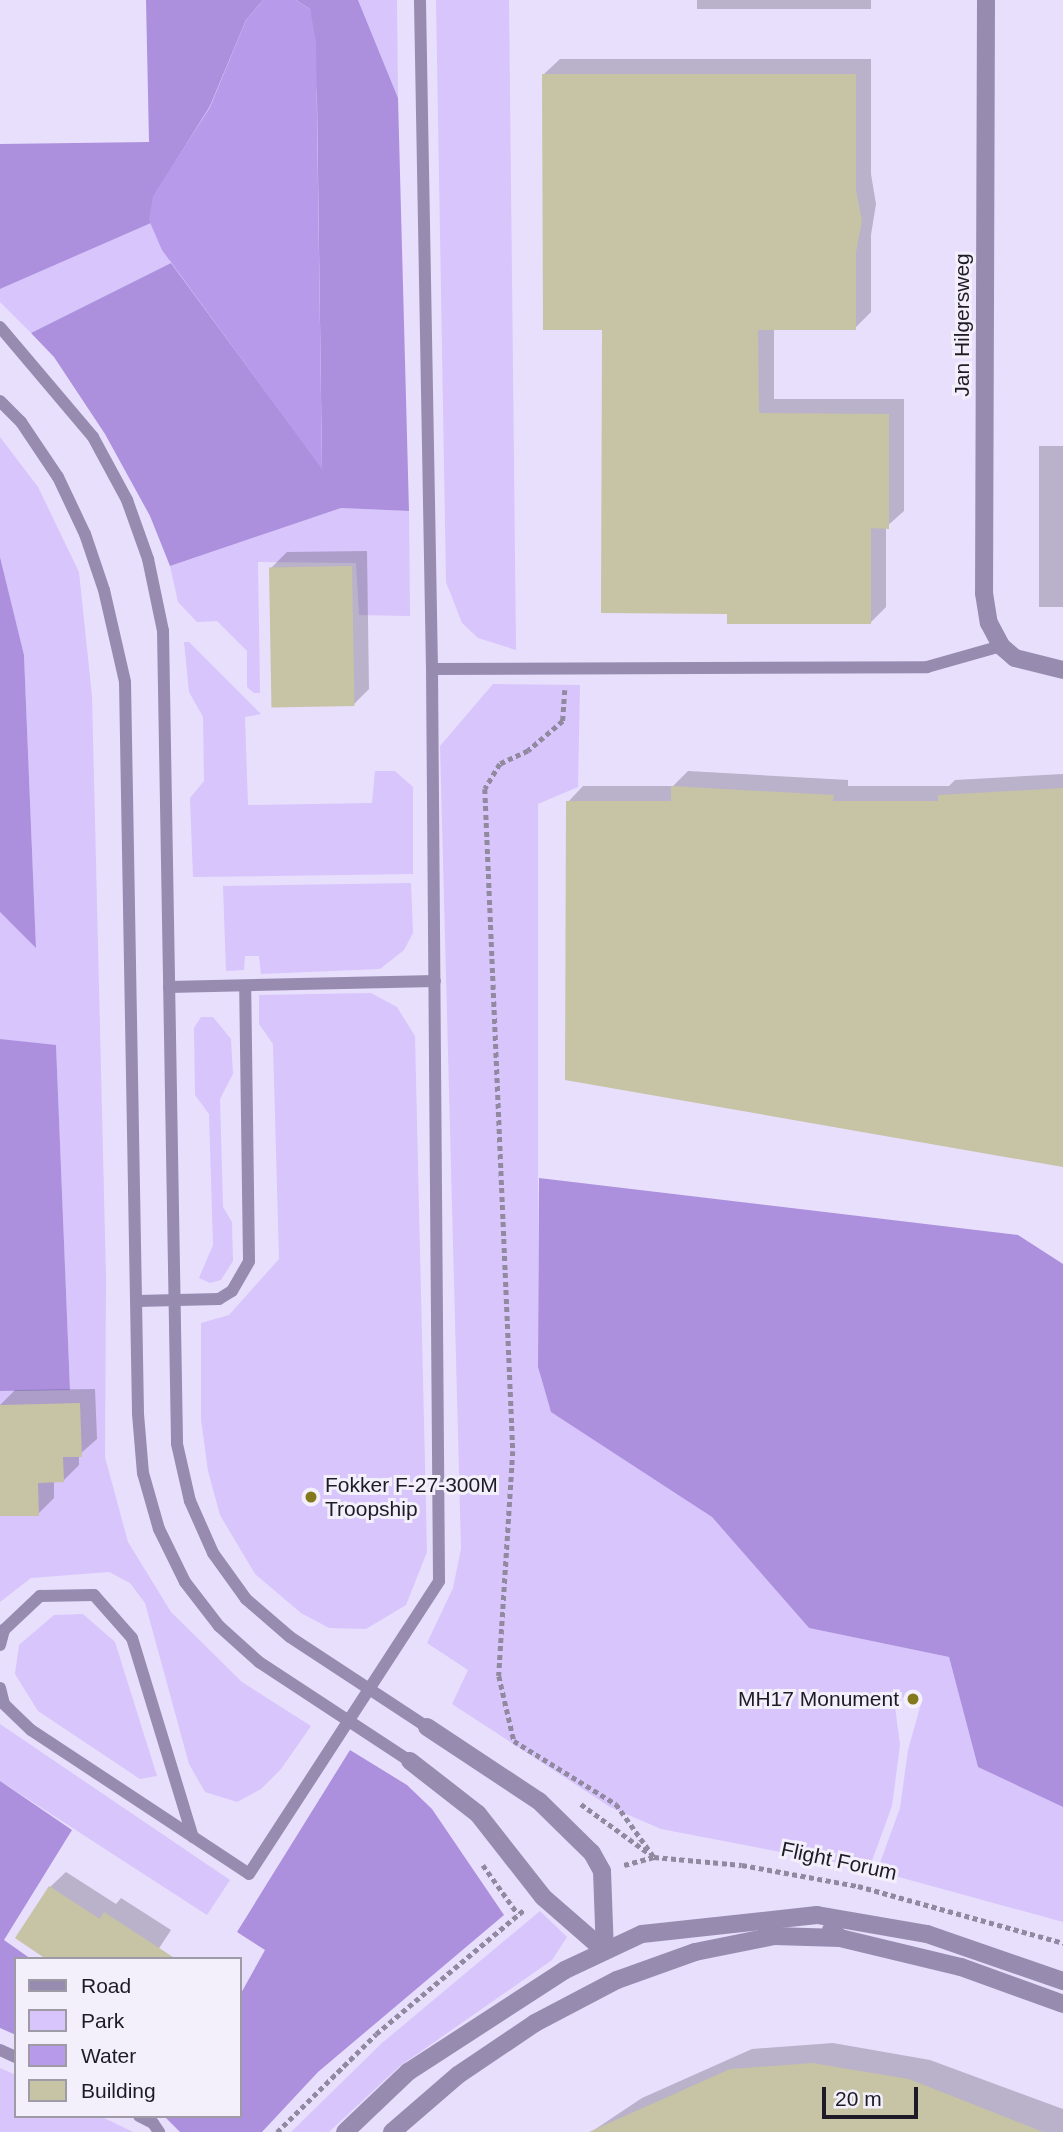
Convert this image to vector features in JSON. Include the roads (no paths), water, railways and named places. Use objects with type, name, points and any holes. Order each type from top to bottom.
[{"type":"street","name":"Jan Hilgersweg","points":[[986,0],[984,593],[989,622],[1002,646]]},
{"type":"street","points":[[1002,646],[1015,658],[1063,670]]},
{"type":"street","points":[[427,1727],[539,1801],[576,1835],[602,1871],[605,1951]]},
{"type":"street","points":[[410,1761],[478,1814],[543,1897],[605,1951]]},
{"type":"street","points":[[774,1936],[817,1915]]},
{"type":"street","points":[[817,1915],[839,1938]]},
{"type":"street","points":[[345,2132],[408,2072],[565,1970],[642,1934],[817,1915],[928,1934],[1063,1981]]},
{"type":"street","points":[[392,2132],[468,2068],[535,2023],[617,1980],[695,1952],[774,1936],[839,1938],[961,1967],[1063,2004]]},
{"type":"lane","points":[[0,1688],[4,1704],[31,1730],[249,1874],[439,1581],[432,669],[420,0]]},
{"type":"lane","points":[[0,327],[93,437],[127,499],[148,559],[163,631],[177,1444],[190,1501],[213,1553],[246,1599],[290,1637],[427,1727]]},
{"type":"lane","points":[[0,401],[21,422],[58,477],[85,534],[104,590],[125,682],[143,1473],[169,1550],[185,1582],[219,1626],[259,1662],[410,1761]]},
{"type":"lane","points":[[432,669],[927,667],[1002,646]]},
{"type":"lane","points":[[169,987],[435,981]]},
{"type":"lane","points":[[137,1301],[219,1299],[232,1291],[249,1261],[245,987]]},
{"type":"lane","points":[[0,1645],[4,1630],[40,1596],[94,1595],[132,1638],[193,1837]]},
{"type":"lane","points":[[142,2118],[159,2132]]},
{"type":"water","points":[[263,0],[296,0],[310,9],[316,42],[322,469],[162,250],[149,220],[153,196],[210,107],[246,20]]},
{"type":"place","name":"Fokker F-27-300M Troopship","points":[[311,1497]]},
{"type":"place","name":"MH17 Monument","points":[[913,1699]]}]
